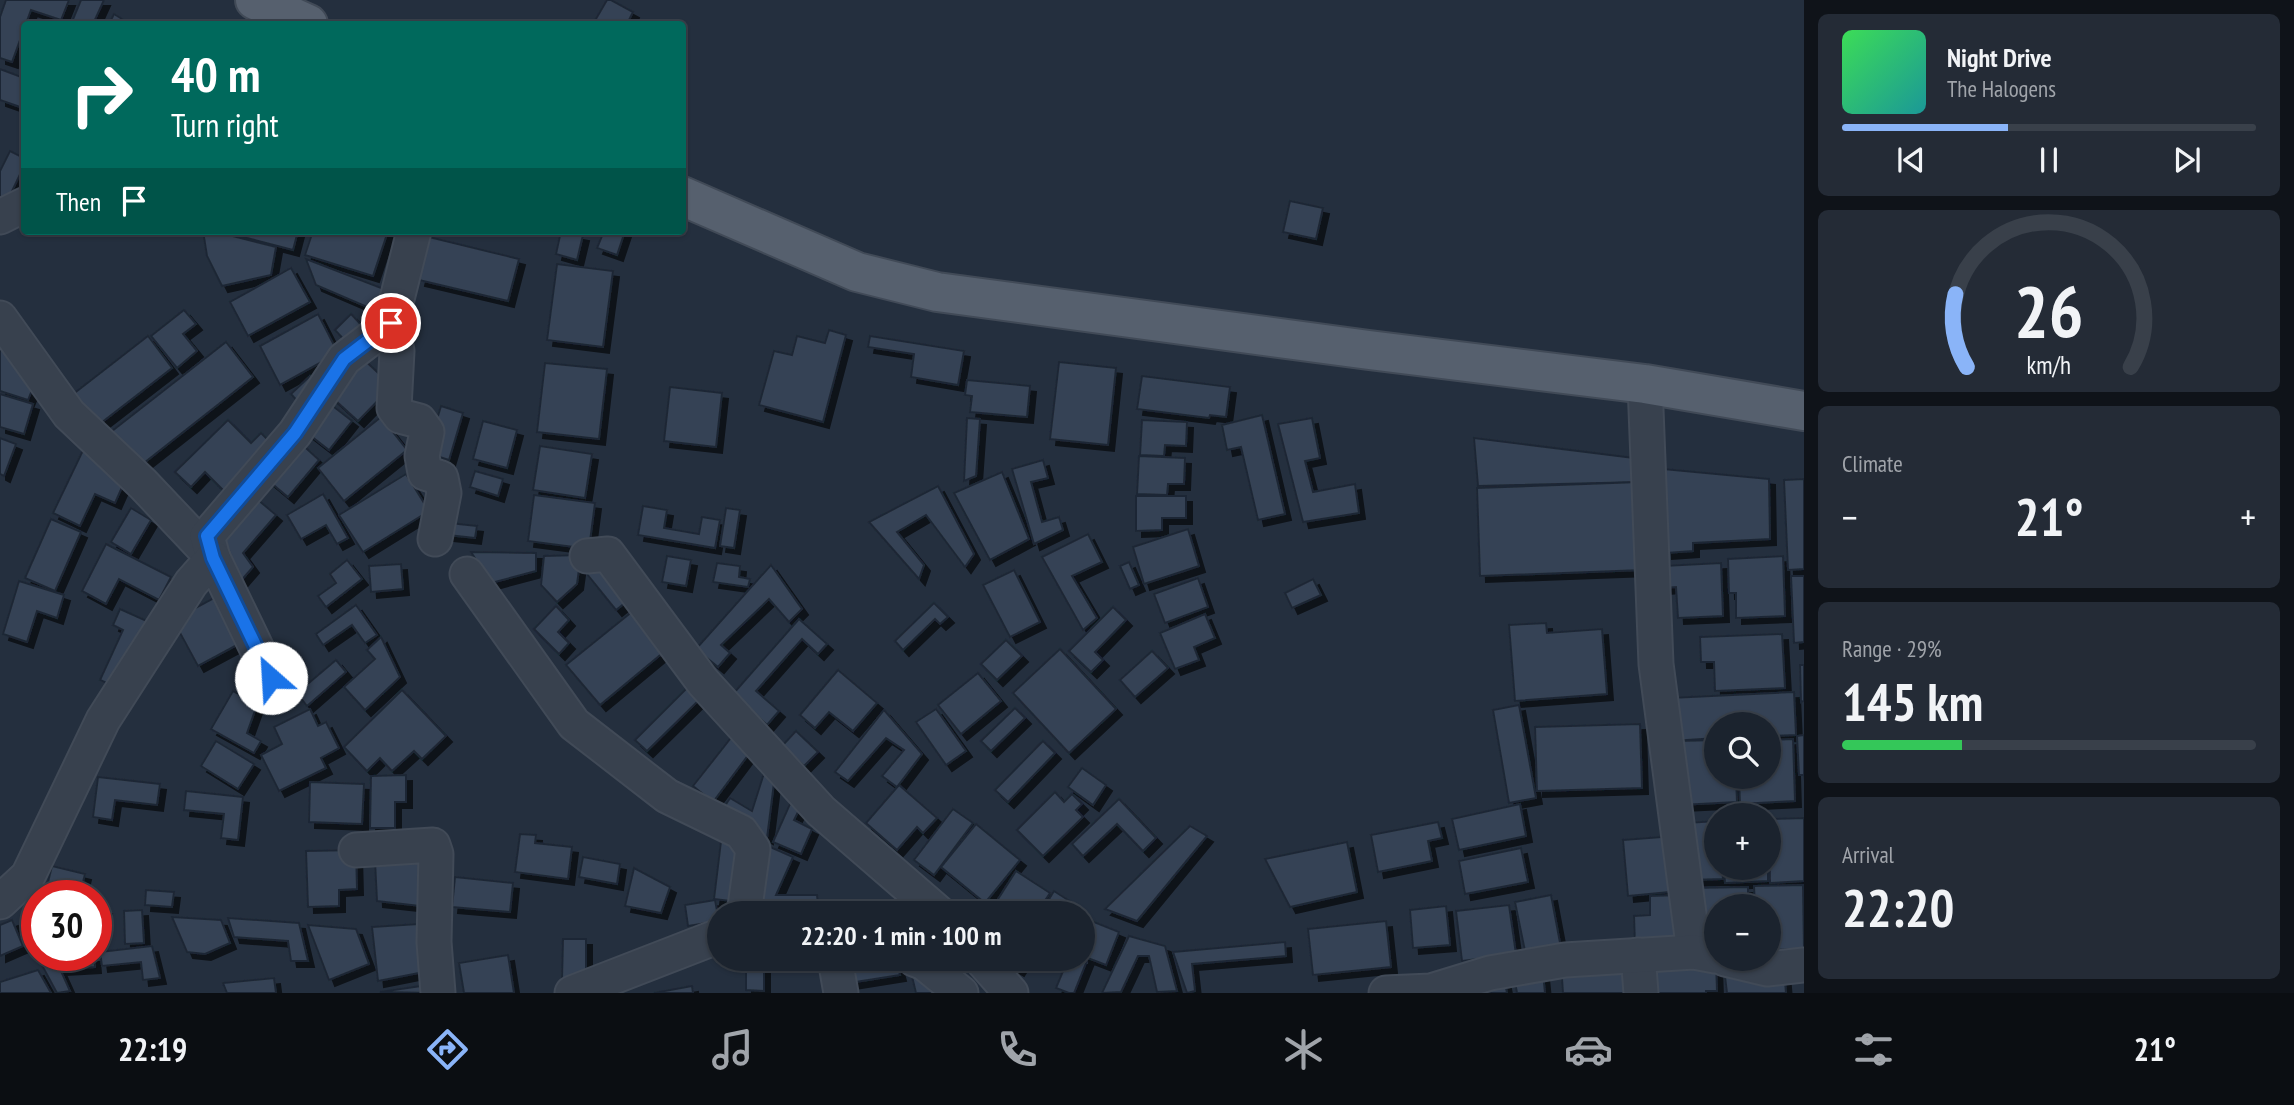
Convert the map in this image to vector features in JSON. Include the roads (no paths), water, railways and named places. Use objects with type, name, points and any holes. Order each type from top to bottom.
[{"type":"main road","points":[[255,0],[300,21]]},
{"type":"main road","points":[[686,198],[857,272],[937,292],[1645,384],[1804,411]]},
{"type":"street","points":[[0,217],[21,206]]},
{"type":"street","points":[[413,235],[391,323],[397,351],[394,408],[400,416],[419,421],[428,432],[422,456],[425,473],[441,478],[444,493],[435,539]]},
{"type":"street","points":[[0,318],[69,414],[143,484],[213,558]]},
{"type":"street","points":[[271,678],[213,558],[207,536],[295,433],[344,359],[391,323]]},
{"type":"street","points":[[1645,384],[1656,664],[1704,914]]},
{"type":"street","points":[[587,556],[608,554],[704,682],[821,811],[925,901]]},
{"type":"street","points":[[0,902],[28,876],[103,720],[191,583],[213,558]]},
{"type":"street","points":[[467,574],[574,724],[667,796],[741,832],[753,849],[746,901]]},
{"type":"street","points":[[356,850],[432,845],[435,849],[434,942],[438,993]]},
{"type":"street","points":[[572,993],[630,982],[707,942]]},
{"type":"street","points":[[1638,955],[1641,993]]},
{"type":"street","points":[[1386,993],[1447,990],[1490,973],[1565,960],[1638,955],[1704,956]]},
{"type":"street","points":[[837,971],[841,993]]},
{"type":"street","points":[[934,971],[961,993]]},
{"type":"street","points":[[992,971],[1011,993]]},
{"type":"street","points":[[1776,971],[1795,975]]}]
